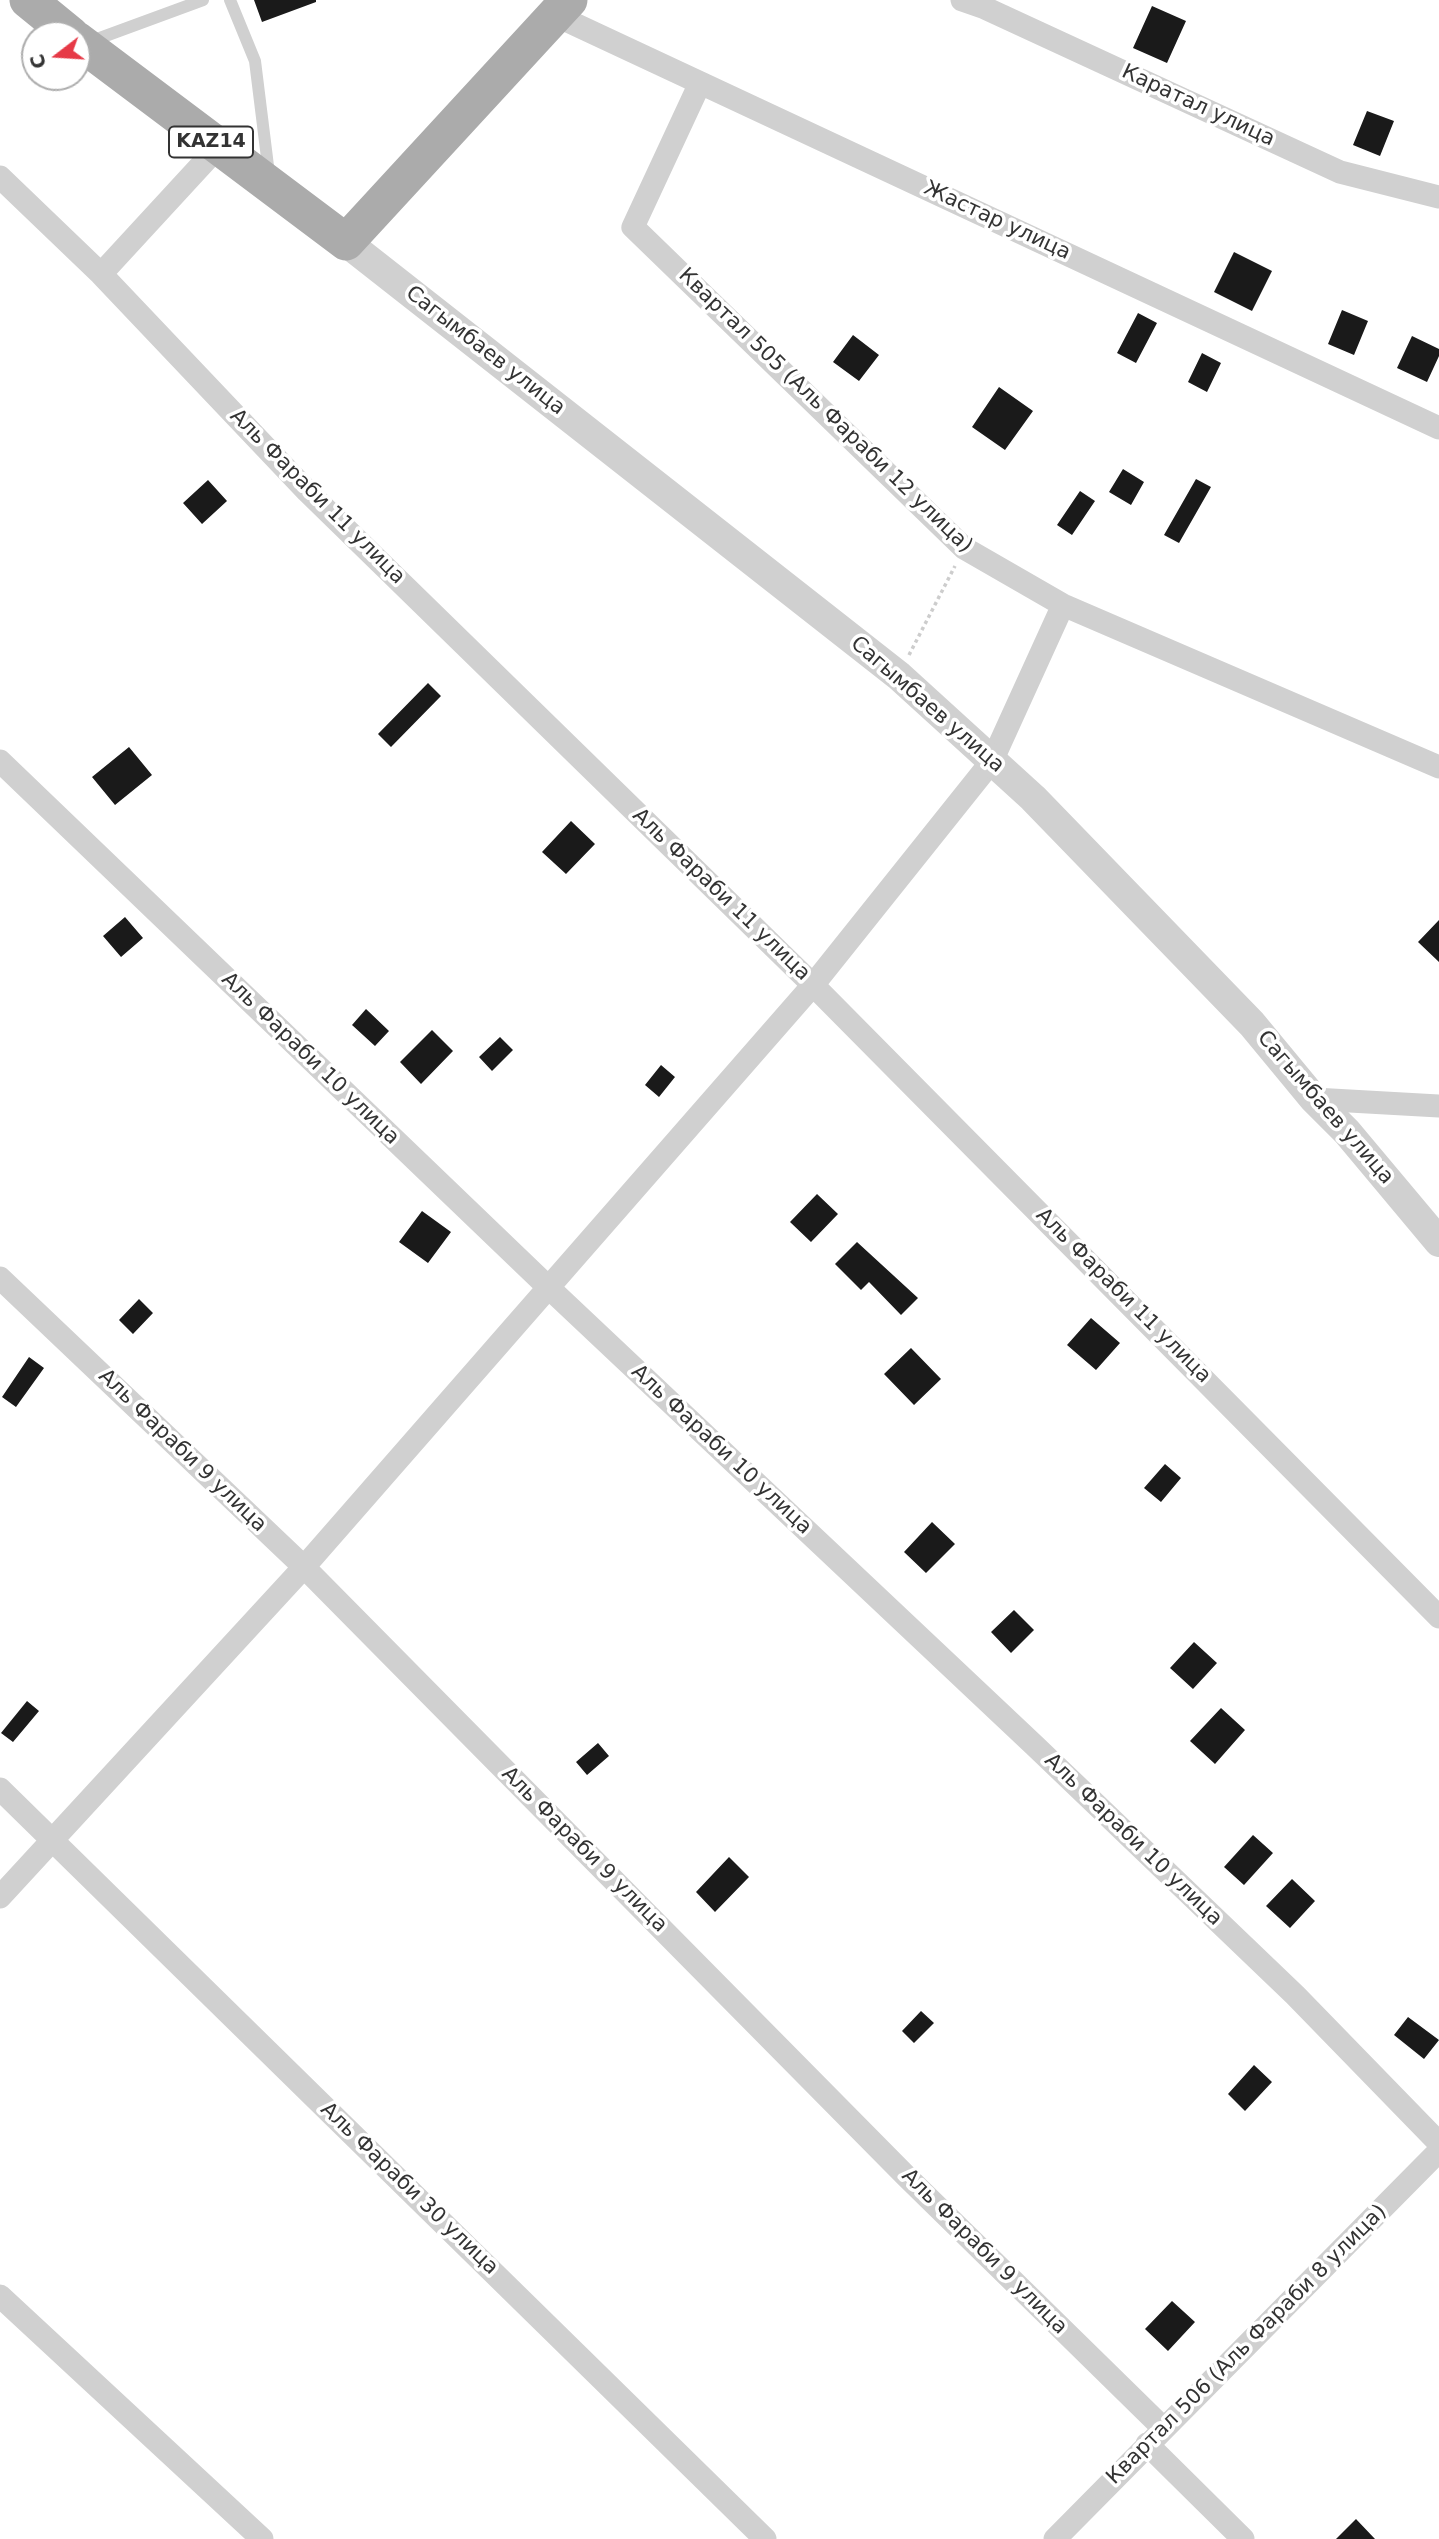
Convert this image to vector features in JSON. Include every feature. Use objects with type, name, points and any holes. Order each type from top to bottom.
[{"type":"main road","name":"KAZ14","points":[[28,0],[54,21]]},
{"type":"main road","points":[[346,242],[562,8]]},
{"type":"main road","name":"KAZ14","points":[[91,51],[346,242]]},
{"type":"street","name":"Каратал улица","points":[[962,0],[985,8],[1340,172],[1439,197]]},
{"type":"street","name":"Жастар улица","points":[[562,8],[700,83],[1439,428]]},
{"type":"street","name":"Квартал 505 (Аль Фараби 12 улица)","points":[[700,83],[633,227],[964,548],[1063,605],[1439,767]]},
{"type":"street","points":[[101,274],[218,147]]},
{"type":"street","name":"Аль Фараби 11 улица","points":[[0,177],[101,274],[307,491],[813,985],[1439,1617]]},
{"type":"street","name":"Сагымбаев улица","points":[[346,242],[899,676],[1033,798],[1242,1014],[1314,1099],[1347,1132],[1439,1242]]},
{"type":"street","points":[[0,1896],[304,1567],[813,985],[992,761],[1063,605]]},
{"type":"street","name":"Аль Фараби 10 улица","points":[[0,761],[548,1287],[1065,1774],[1295,1995],[1439,2143]]},
{"type":"street","points":[[1314,1099],[1439,1106]]},
{"type":"street","name":"Аль Фараби 9 улица","points":[[0,1278],[304,1567],[906,2176],[1155,2436],[1243,2539]]},
{"type":"street","name":"Аль Фараби 30 улица","points":[[0,1789],[765,2539]]},
{"type":"street","name":"Квартал 506 (Аль Фараби 8 улица)","points":[[1055,2539],[1439,2151]]},
{"type":"street","points":[[0,2296],[262,2539]]},
{"type":"lane","points":[[91,36],[203,0]]},
{"type":"lane","points":[[230,0],[255,61],[270,185]]},
{"type":"path","points":[[899,676],[964,548]]},
{"type":"building","points":[[254,0],[316,0],[316,2],[262,22]]},
{"type":"building","points":[[1152,6],[1186,21],[1167,63],[1133,48]]},
{"type":"building","points":[[1367,111],[1394,121],[1380,156],[1353,145]]},
{"type":"building","points":[[1234,252],[1272,271],[1252,311],[1214,292]]},
{"type":"building","points":[[1342,310],[1368,321],[1354,355],[1328,344]]},
{"type":"building","points":[[1138,313],[1157,323],[1136,363],[1117,353]]},
{"type":"building","points":[[853,335],[879,355],[859,381],[833,362]]},
{"type":"building","points":[[1412,336],[1439,349],[1439,356],[1427,382],[1397,368]]},
{"type":"building","points":[[1202,353],[1221,363],[1207,392],[1188,382]]},
{"type":"building","points":[[999,387],[1033,411],[1005,450],[972,427]]},
{"type":"building","points":[[1123,469],[1144,482],[1131,505],[1109,492]]},
{"type":"building","points":[[1196,479],[1211,487],[1179,543],[1164,535]]},
{"type":"building","points":[[208,480],[227,501],[202,524],[183,503]]},
{"type":"building","points":[[1080,491],[1095,501],[1072,535],[1057,525]]},
{"type":"building","points":[[428,683],[441,696],[391,747],[378,734]]},
{"type":"building","points":[[129,747],[152,775],[115,805],[92,777]]},
{"type":"building","points":[[571,821],[595,844],[566,874],[542,852]]},
{"type":"building","points":[[125,917],[143,938],[121,957],[103,936]]},
{"type":"building","points":[[1439,920],[1439,962],[1418,942]]},
{"type":"building","points":[[366,1009],[389,1031],[375,1046],[352,1025]]},
{"type":"building","points":[[432,1030],[453,1051],[421,1084],[400,1062]]},
{"type":"building","points":[[500,1037],[513,1050],[492,1071],[479,1057]]},
{"type":"building","points":[[661,1065],[675,1077],[659,1097],[645,1085]]},
{"type":"building","points":[[817,1194],[838,1214],[811,1242],[790,1222]]},
{"type":"building","points":[[422,1211],[451,1232],[428,1263],[399,1242]]},
{"type":"building","points":[[857,1242],[918,1298],[901,1315],[869,1282],[861,1290],[835,1264]]},
{"type":"building","points":[[139,1299],[153,1313],[133,1334],[119,1320]]},
{"type":"building","points":[[1091,1318],[1120,1343],[1096,1370],[1067,1345]]},
{"type":"building","points":[[911,1348],[941,1379],[914,1405],[884,1374]]},
{"type":"building","points":[[29,1357],[44,1368],[16,1407],[2,1397]]},
{"type":"building","points":[[1165,1464],[1181,1478],[1161,1502],[1144,1488]]},
{"type":"building","points":[[932,1522],[955,1544],[926,1573],[904,1552]]},
{"type":"building","points":[[1014,1610],[1034,1630],[1011,1653],[991,1632]]},
{"type":"building","points":[[1194,1642],[1217,1663],[1193,1689],[1170,1668]]},
{"type":"building","points":[[27,1701],[39,1711],[13,1742],[1,1733]]},
{"type":"building","points":[[1221,1708],[1245,1730],[1215,1764],[1190,1741]]},
{"type":"building","points":[[598,1743],[609,1756],[587,1775],[576,1762]]},
{"type":"building","points":[[1253,1835],[1273,1853],[1244,1885],[1224,1867]]},
{"type":"building","points":[[729,1857],[749,1877],[715,1912],[696,1892]]},
{"type":"building","points":[[1292,1879],[1315,1901],[1290,1928],[1266,1906]]},
{"type":"building","points":[[921,2011],[934,2023],[914,2043],[902,2031]]},
{"type":"building","points":[[1408,2017],[1439,2040],[1424,2059],[1394,2035]]},
{"type":"building","points":[[1254,2065],[1272,2082],[1245,2111],[1228,2094]]},
{"type":"building","points":[[1172,2301],[1195,2322],[1168,2351],[1145,2329]]},
{"type":"building","points":[[1356,2519],[1375,2539],[1336,2539]]}]
